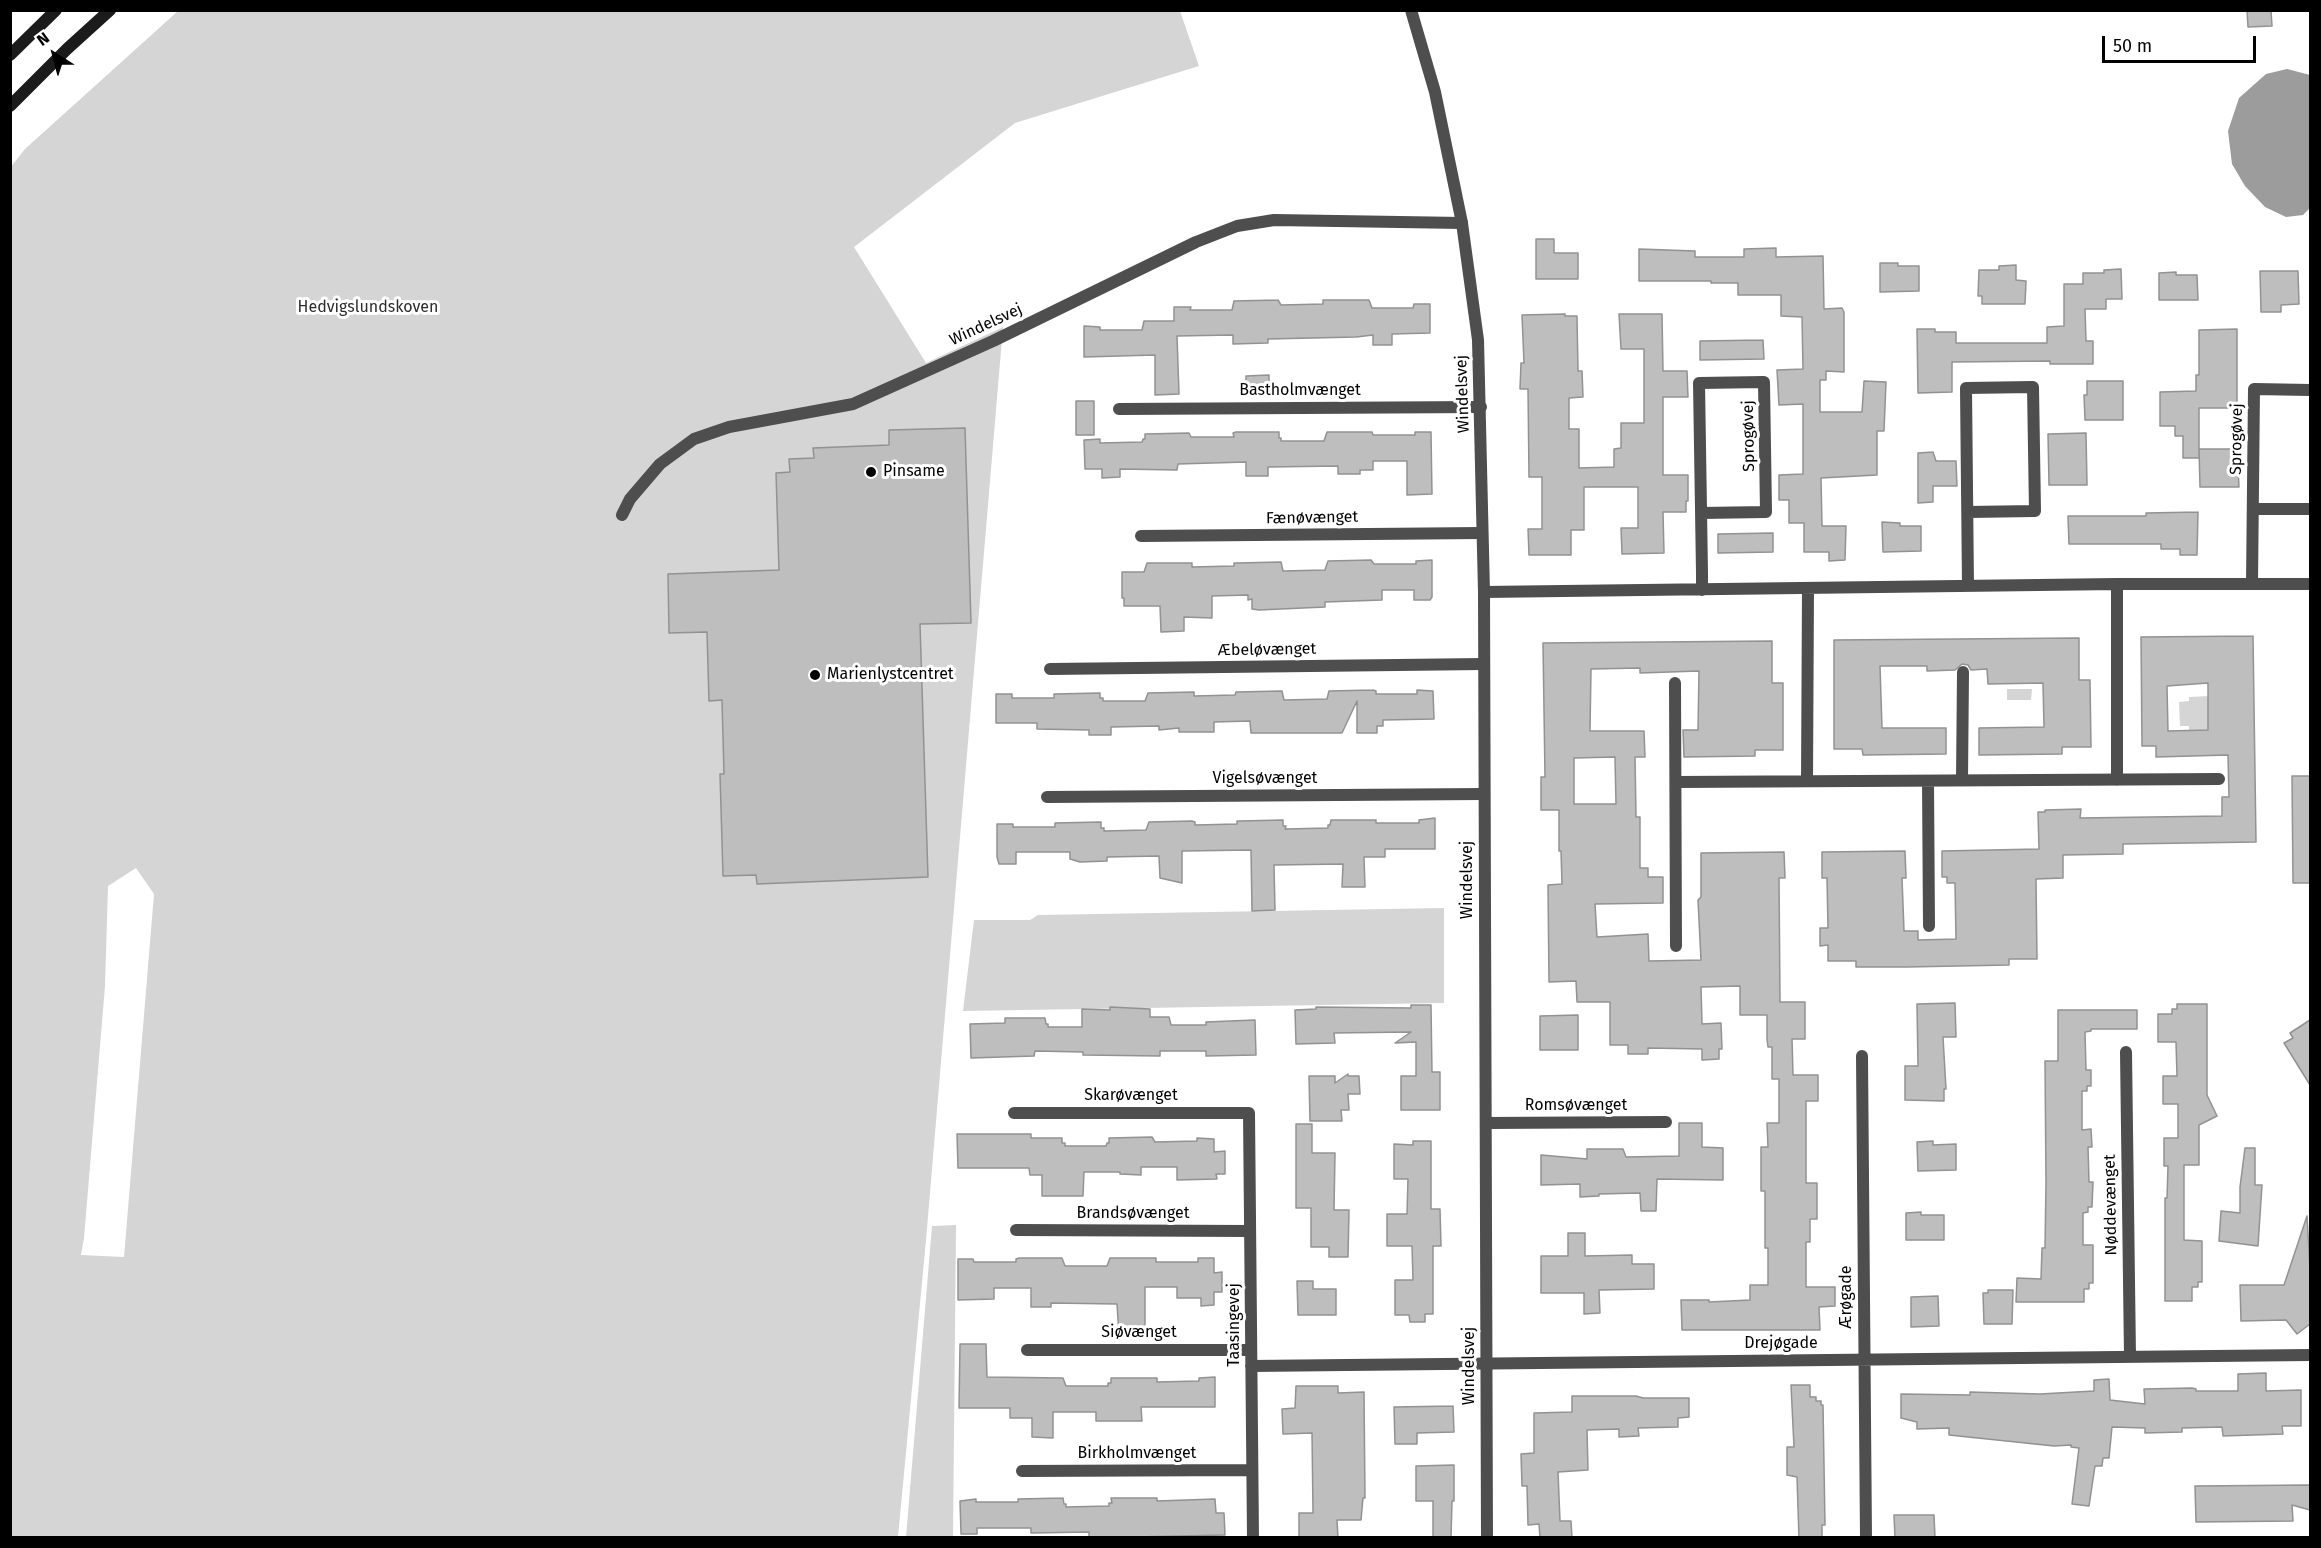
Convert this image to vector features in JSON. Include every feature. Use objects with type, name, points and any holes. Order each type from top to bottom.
[{"type":"main road","points":[[10,55],[56,10]]},
{"type":"main road","points":[[10,106],[110,10]]},
{"type":"street","name":"Windelsvej","points":[[1411,10],[1435,92],[1462,223],[1478,340],[1484,592],[1488,1538]]},
{"type":"street","name":"Windelsvej","points":[[622,515],[630,499],[660,464],[694,439],[729,427],[853,404],[1011,332],[1196,242],[1237,226],[1274,219],[1462,223]]},
{"type":"street","name":"Sprogøvej","points":[[1701,513],[1766,512],[1764,382],[1699,383],[1702,590]]},
{"type":"street","points":[[1968,512],[2035,512],[2033,387],[1966,388],[1968,586]]},
{"type":"street","name":"Sprogøvej","points":[[2252,584],[2254,389],[2310,390]]},
{"type":"street","name":"Bastholmvænget","points":[[1119,409],[1481,407]]},
{"type":"street","points":[[2253,509],[2310,509]]},
{"type":"street","name":"Fænøvænget","points":[[1141,536],[1482,532]]},
{"type":"street","points":[[2117,584],[2117,780]]},
{"type":"street","points":[[1484,592],[2117,584],[2310,584]]},
{"type":"street","points":[[1807,782],[1808,588]]},
{"type":"street","name":"Æbeløvænget","points":[[1050,669],[1484,664]]},
{"type":"street","points":[[1962,780],[1963,672]]},
{"type":"street","points":[[1675,683],[1676,946]]},
{"type":"street","points":[[1676,782],[2219,779]]},
{"type":"street","points":[[1928,782],[1929,926]]},
{"type":"street","name":"Vigelsøvænget","points":[[1047,797],[1484,794]]},
{"type":"street","name":"Nøddevænget","points":[[2126,1052],[2130,1357]]},
{"type":"street","name":"Ærøgade","points":[[1862,1056],[1866,1538]]},
{"type":"street","name":"Skarøvænget","points":[[1014,1113],[1249,1113]]},
{"type":"street","name":"Taasingevej","points":[[1249,1113],[1253,1538]]},
{"type":"street","name":"Romsøvænget","points":[[1486,1123],[1666,1122]]},
{"type":"street","name":"Brandsøvænget","points":[[1016,1230],[1250,1230]]},
{"type":"street","name":"Siøvænget","points":[[1027,1350],[1251,1350]]},
{"type":"street","name":"Drejøgade","points":[[1251,1366],[2310,1355]]},
{"type":"street","name":"Birkholmvænget","points":[[1022,1471],[1252,1470]]},
{"type":"green space","name":"Hedvigslundskoven","points":[[178,11],[1180,11],[1199,66],[1015,123],[854,247],[926,363],[1003,327],[926,1240],[898,1537],[11,1537],[10,168],[25,149]],"holes":[[[136,868],[154,894],[124,1257],[81,1255],[105,986],[108,886]]]},
{"type":"green space","points":[[2007,689],[2032,689],[2031,700],[2007,700]]},
{"type":"green space","points":[[2209,696],[2210,730],[2189,730],[2189,726],[2180,726],[2179,702],[2189,701],[2189,697]]},
{"type":"green space","points":[[1444,908],[1444,1003],[963,1011],[974,920],[1030,920],[1038,915]]},
{"type":"green space","points":[[956,1225],[953,1537],[906,1537],[932,1226]]},
{"type":"shaded area","points":[[2287,69],[2310,75],[2310,208],[2303,215],[2286,217],[2265,207],[2245,186],[2232,164],[2228,131],[2239,98],[2266,74]]},
{"type":"building","points":[[2247,10],[2271,10],[2272,26],[2248,27]]},
{"type":"building","points":[[1536,239],[1554,239],[1554,253],[1578,253],[1578,279],[1536,279]]},
{"type":"building","points":[[1776,248],[1776,257],[1823,256],[1824,309],[1842,308],[1844,312],[1844,372],[1826,371],[1826,380],[1820,380],[1820,412],[1862,412],[1864,381],[1886,382],[1884,431],[1877,431],[1877,475],[1821,478],[1822,526],[1846,526],[1845,560],[1829,561],[1829,552],[1804,552],[1804,523],[1789,523],[1789,500],[1779,500],[1779,475],[1803,474],[1803,404],[1779,405],[1777,370],[1803,369],[1802,317],[1781,316],[1781,295],[1738,295],[1738,283],[1639,281],[1639,249],[1695,251],[1695,257],[1744,257],[1744,249]]},
{"type":"building","points":[[1880,263],[1919,266],[1919,291],[1880,292]]},
{"type":"building","points":[[2016,265],[2016,280],[2026,281],[2025,304],[1982,304],[1982,296],[1978,296],[1979,270],[1999,270],[1999,266]]},
{"type":"building","points":[[2121,269],[2122,299],[2106,299],[2106,309],[2085,309],[2086,341],[2093,341],[2093,364],[2050,364],[2050,361],[1952,362],[1952,392],[1918,393],[1917,329],[1956,332],[1956,343],[2047,343],[2047,327],[2064,326],[2064,284],[2083,284],[2083,273],[2104,273],[2104,270]]},
{"type":"building","points":[[2260,271],[2298,271],[2299,304],[2281,305],[2281,312],[2261,312]]},
{"type":"building","points":[[2176,272],[2176,275],[2197,275],[2198,300],[2159,300],[2159,273]]},
{"type":"building","points":[[1278,300],[1281,305],[1323,304],[1323,300],[1369,300],[1372,308],[1413,308],[1414,304],[1430,304],[1430,333],[1392,334],[1392,345],[1373,345],[1373,335],[1268,339],[1268,343],[1233,344],[1233,335],[1177,336],[1179,394],[1155,395],[1155,355],[1084,357],[1084,326],[1100,327],[1100,330],[1142,330],[1144,321],[1174,321],[1174,307],[1191,307],[1190,310],[1232,310],[1234,301]]},
{"type":"building","points":[[1565,314],[1565,316],[1577,316],[1578,371],[1582,371],[1583,397],[1569,398],[1569,429],[1579,429],[1579,468],[1614,467],[1614,449],[1621,448],[1621,423],[1644,423],[1644,349],[1621,349],[1619,314],[1662,314],[1663,371],[1687,371],[1688,397],[1663,397],[1663,475],[1688,475],[1686,512],[1663,512],[1664,553],[1622,554],[1621,528],[1638,528],[1638,487],[1584,487],[1584,530],[1571,530],[1571,555],[1529,555],[1528,529],[1542,529],[1542,477],[1529,477],[1528,389],[1520,389],[1521,363],[1524,363],[1522,315]]},
{"type":"building","points":[[2237,329],[2237,408],[2199,408],[2199,458],[2183,458],[2183,436],[2175,436],[2175,426],[2160,426],[2160,392],[2196,391],[2196,375],[2199,375],[2199,330]]},
{"type":"building","points":[[1763,340],[1764,359],[1700,360],[1700,341]]},
{"type":"building","points":[[1269,375],[1269,392],[1246,393],[1246,376]]},
{"type":"building","points":[[2087,381],[2123,381],[2123,420],[2085,420],[2084,395],[2087,395]]},
{"type":"building","points":[[1076,401],[1094,401],[1094,435],[1076,435]]},
{"type":"building","name":"Marienlystcentret","points":[[965,428],[971,623],[920,624],[928,877],[757,884],[756,875],[723,876],[720,774],[724,774],[722,700],[709,701],[707,632],[669,633],[668,574],[779,570],[776,473],[790,472],[789,459],[814,458],[813,448],[889,445],[889,430]]},
{"type":"building","points":[[1279,432],[1281,441],[1324,441],[1327,432],[1415,435],[1415,432],[1431,432],[1432,494],[1407,495],[1407,461],[1373,461],[1373,470],[1360,470],[1360,474],[1338,474],[1338,466],[1268,467],[1268,476],[1246,476],[1246,462],[1178,464],[1177,470],[1120,469],[1120,477],[1102,478],[1102,469],[1085,469],[1084,440],[1100,439],[1100,443],[1142,442],[1145,434],[1189,433],[1191,437],[1234,437],[1233,433]]},
{"type":"building","points":[[2086,433],[2087,485],[2049,485],[2048,434]]},
{"type":"building","points":[[2199,449],[2237,449],[2239,487],[2200,487]]},
{"type":"building","points":[[1933,452],[1936,461],[1956,461],[1957,486],[1933,486],[1933,502],[1918,503],[1918,453]]},
{"type":"building","points":[[2198,512],[2197,555],[2180,555],[2180,549],[2161,549],[2161,544],[2069,544],[2068,516],[2146,516],[2146,513]]},
{"type":"building","points":[[1882,522],[1900,523],[1900,526],[1921,526],[1921,551],[1883,552]]},
{"type":"building","points":[[1773,533],[1773,552],[1718,553],[1718,534]]},
{"type":"building","points":[[1371,560],[1374,564],[1416,564],[1416,561],[1432,560],[1432,597],[1430,600],[1414,600],[1414,590],[1382,590],[1382,600],[1325,602],[1325,607],[1259,610],[1252,609],[1252,599],[1248,600],[1248,595],[1212,596],[1212,618],[1184,617],[1184,631],[1161,632],[1160,606],[1124,606],[1124,598],[1122,598],[1122,572],[1144,572],[1147,563],[1192,563],[1192,567],[1281,562],[1283,571],[1325,570],[1328,561]]},
{"type":"building","points":[[2253,636],[2256,842],[2123,844],[2123,854],[2063,855],[2063,878],[2036,879],[2037,959],[2009,959],[2009,965],[1907,967],[1856,967],[1856,961],[1828,961],[1828,945],[1820,946],[1820,928],[1828,928],[1827,878],[1822,878],[1822,852],[1905,851],[1906,878],[1902,878],[1904,931],[1918,931],[1918,940],[1956,939],[1955,883],[1947,883],[1947,877],[1942,877],[1942,851],[2039,849],[2038,812],[2045,812],[2045,810],[2081,809],[2080,818],[2222,816],[2222,797],[2229,797],[2228,755],[2156,757],[2156,746],[2142,746],[2141,637]],"holes":[[[2208,683],[2208,730],[2168,731],[2167,686]]]},
{"type":"building","points":[[2079,638],[2079,680],[2090,680],[2091,747],[2062,747],[2062,754],[1979,755],[1979,728],[2044,727],[2043,683],[1988,684],[1987,669],[1971,670],[1968,665],[1962,664],[1955,670],[1927,671],[1927,666],[1880,666],[1882,728],[1946,728],[1946,754],[1863,755],[1862,749],[1834,749],[1834,640]]},
{"type":"building","points":[[1772,641],[1772,683],[1783,683],[1783,750],[1755,750],[1755,756],[1684,757],[1683,730],[1698,730],[1699,671],[1640,673],[1640,668],[1591,669],[1590,731],[1644,731],[1645,757],[1635,757],[1636,817],[1640,817],[1640,868],[1648,868],[1648,877],[1663,877],[1663,903],[1595,904],[1597,937],[1648,934],[1649,961],[1701,960],[1698,900],[1701,897],[1701,853],[1784,852],[1785,878],[1779,878],[1780,1002],[1805,1002],[1805,1039],[1792,1039],[1793,1075],[1818,1075],[1818,1101],[1806,1101],[1806,1183],[1817,1183],[1817,1219],[1810,1219],[1810,1242],[1806,1242],[1806,1287],[1835,1287],[1835,1306],[1819,1307],[1820,1330],[1682,1330],[1681,1300],[1709,1300],[1709,1302],[1750,1300],[1750,1285],[1768,1285],[1768,1248],[1765,1248],[1765,1191],[1761,1191],[1761,1147],[1768,1147],[1767,1123],[1779,1123],[1779,1079],[1772,1079],[1772,1047],[1768,1047],[1767,1015],[1740,1015],[1740,986],[1701,987],[1702,1024],[1721,1023],[1722,1049],[1719,1049],[1719,1059],[1702,1060],[1702,1049],[1648,1048],[1648,1054],[1628,1054],[1628,1045],[1610,1045],[1610,1002],[1577,1002],[1576,981],[1549,982],[1548,885],[1562,884],[1559,810],[1541,810],[1541,777],[1545,777],[1543,643]],"holes":[[[1615,757],[1616,804],[1574,804],[1574,758]]]},
{"type":"building","points":[[1373,690],[1376,694],[1417,694],[1417,690],[1433,691],[1434,719],[1383,720],[1383,726],[1377,726],[1377,733],[1357,733],[1357,701],[1342,733],[1251,733],[1250,721],[1214,722],[1214,732],[1179,732],[1179,728],[1159,730],[1159,726],[1111,727],[1111,735],[1089,735],[1089,730],[1037,729],[1037,723],[996,723],[996,694],[1012,694],[1012,698],[1054,698],[1054,694],[1100,693],[1103,701],[1145,701],[1148,693],[1194,692],[1194,696],[1282,691],[1284,700],[1327,699],[1329,691]]},
{"type":"building","points":[[2292,776],[2310,776],[2310,883],[2293,883]]},
{"type":"building","points":[[1435,818],[1435,849],[1385,849],[1385,857],[1364,857],[1365,887],[1342,887],[1343,864],[1274,865],[1275,910],[1252,911],[1251,850],[1182,851],[1182,883],[1160,878],[1159,856],[1107,857],[1107,861],[1080,862],[1070,859],[1070,852],[1016,852],[1016,864],[999,864],[997,857],[997,824],[1013,824],[1013,827],[1055,827],[1055,823],[1101,822],[1101,828],[1104,828],[1104,831],[1146,830],[1149,822],[1192,821],[1195,825],[1283,820],[1285,829],[1328,828],[1331,820],[1419,823],[1419,820]]},
{"type":"building","points":[[1955,1003],[1956,1037],[1943,1037],[1946,1089],[1944,1089],[1944,1101],[1905,1100],[1905,1066],[1918,1066],[1917,1004]]},
{"type":"building","points":[[2177,1004],[2207,1004],[2207,1095],[2217,1116],[2199,1125],[2199,1165],[2184,1165],[2184,1240],[2202,1241],[2202,1282],[2198,1282],[2198,1287],[2192,1287],[2192,1301],[2165,1301],[2165,1198],[2167,1198],[2168,1166],[2164,1166],[2164,1138],[2178,1138],[2178,1104],[2163,1104],[2163,1076],[2177,1076],[2176,1042],[2158,1042],[2158,1014],[2172,1014],[2172,1009],[2177,1009]]},
{"type":"building","points":[[1411,1005],[1431,1005],[1432,1072],[1440,1072],[1440,1110],[1401,1110],[1401,1076],[1416,1076],[1416,1042],[1395,1043],[1411,1032],[1334,1033],[1335,1043],[1296,1044],[1295,1010],[1316,1009],[1316,1007],[1411,1008]]},
{"type":"building","points":[[1110,1007],[1150,1009],[1150,1017],[1169,1017],[1171,1025],[1206,1025],[1206,1022],[1255,1020],[1256,1055],[1206,1056],[1206,1051],[1160,1051],[1160,1056],[1083,1055],[1083,1052],[1035,1051],[1034,1056],[971,1058],[970,1024],[1005,1023],[1005,1018],[1045,1018],[1048,1027],[1082,1027],[1082,1009],[1110,1010]]},
{"type":"building","points":[[2058,1010],[2137,1010],[2137,1029],[2091,1029],[2085,1032],[2086,1070],[2091,1070],[2091,1086],[2087,1086],[2087,1091],[2082,1091],[2082,1130],[2091,1129],[2092,1147],[2088,1147],[2089,1182],[2093,1182],[2092,1207],[2088,1207],[2088,1212],[2083,1213],[2083,1245],[2093,1245],[2093,1283],[2089,1283],[2089,1289],[2084,1289],[2084,1302],[2016,1302],[2017,1278],[2041,1279],[2042,1248],[2045,1248],[2045,1061],[2058,1061]]},
{"type":"building","points":[[1578,1015],[1578,1050],[1540,1050],[1540,1016]]},
{"type":"building","points":[[2310,1020],[2310,1085],[2284,1043],[2293,1038],[2290,1033]]},
{"type":"building","points":[[1348,1074],[1348,1076],[1359,1076],[1360,1094],[1348,1094],[1349,1110],[1341,1110],[1342,1121],[1310,1121],[1309,1076],[1335,1076],[1335,1083]]},
{"type":"building","points":[[1679,1123],[1702,1123],[1702,1147],[1723,1148],[1723,1180],[1657,1179],[1656,1211],[1641,1211],[1640,1193],[1580,1197],[1580,1184],[1541,1185],[1541,1155],[1587,1159],[1587,1149],[1623,1149],[1626,1157],[1679,1156]]},
{"type":"building","points":[[1296,1124],[1312,1124],[1312,1153],[1335,1153],[1334,1210],[1349,1210],[1348,1257],[1329,1257],[1329,1247],[1311,1247],[1311,1208],[1296,1208]]},
{"type":"building","points":[[957,1134],[1031,1134],[1031,1138],[1062,1138],[1065,1146],[1106,1146],[1109,1138],[1152,1137],[1155,1142],[1197,1141],[1197,1138],[1214,1139],[1214,1152],[1225,1151],[1225,1174],[1216,1174],[1217,1179],[1177,1180],[1177,1167],[1141,1167],[1141,1175],[1120,1174],[1120,1172],[1084,1172],[1083,1196],[1042,1196],[1042,1175],[1030,1175],[1029,1168],[958,1168]]},
{"type":"building","points":[[1413,1141],[1431,1141],[1431,1209],[1440,1209],[1441,1246],[1433,1246],[1433,1314],[1425,1314],[1425,1322],[1410,1322],[1409,1315],[1395,1315],[1395,1280],[1413,1280],[1412,1246],[1387,1246],[1387,1214],[1407,1214],[1408,1179],[1394,1179],[1394,1144],[1413,1145]]},
{"type":"building","points":[[1933,1141],[1933,1145],[1956,1144],[1956,1170],[1918,1171],[1917,1142]]},
{"type":"building","points":[[2245,1148],[2255,1148],[2255,1185],[2262,1185],[2258,1246],[2219,1241],[2221,1211],[2240,1213],[2240,1187]]},
{"type":"building","points":[[1921,1212],[1921,1215],[1944,1215],[1944,1240],[1906,1240],[1906,1213]]},
{"type":"building","points":[[2307,1216],[2310,1324],[2297,1334],[2286,1320],[2241,1321],[2240,1285],[2284,1285]]},
{"type":"building","points":[[1568,1233],[1585,1233],[1585,1256],[1632,1255],[1632,1264],[1654,1264],[1654,1289],[1599,1290],[1600,1313],[1584,1314],[1584,1293],[1541,1293],[1541,1256],[1568,1256]]},
{"type":"building","points":[[1019,1258],[1062,1258],[1065,1266],[1107,1266],[1110,1258],[1156,1258],[1156,1262],[1198,1262],[1198,1258],[1214,1258],[1214,1273],[1222,1272],[1222,1292],[1214,1292],[1214,1305],[1201,1306],[1201,1298],[1177,1298],[1177,1287],[1145,1287],[1145,1335],[1119,1335],[1117,1304],[1051,1303],[1051,1307],[1031,1307],[1031,1288],[994,1288],[994,1299],[958,1300],[958,1259],[973,1259],[974,1262],[1016,1262]]},
{"type":"building","points":[[1297,1281],[1313,1281],[1313,1289],[1336,1289],[1336,1315],[1298,1315]]},
{"type":"building","points":[[1988,1290],[2013,1290],[2012,1324],[1984,1324],[1983,1293],[1988,1293]]},
{"type":"building","points":[[1938,1296],[1939,1326],[1911,1327],[1911,1297]]},
{"type":"building","points":[[960,1344],[986,1344],[987,1377],[1063,1378],[1066,1386],[1108,1386],[1111,1378],[1157,1378],[1157,1382],[1199,1381],[1199,1378],[1215,1377],[1215,1407],[1141,1407],[1142,1421],[1096,1421],[1096,1412],[1053,1412],[1053,1438],[1032,1437],[1032,1418],[1010,1418],[1010,1408],[959,1408]]},
{"type":"building","points":[[2266,1373],[2266,1391],[2301,1390],[2301,1426],[2282,1426],[2283,1434],[2223,1436],[2222,1427],[2182,1428],[2182,1432],[2145,1433],[2145,1428],[2112,1427],[2109,1458],[2103,1458],[2102,1466],[2095,1466],[2089,1506],[2072,1504],[2079,1448],[2071,1447],[2071,1445],[2054,1446],[1949,1435],[1949,1428],[1917,1429],[1917,1422],[1901,1418],[1901,1394],[1970,1395],[1970,1392],[2040,1394],[2094,1391],[2094,1380],[2109,1379],[2110,1400],[2145,1404],[2144,1389],[2192,1388],[2196,1391],[2238,1391],[2238,1374]]},
{"type":"building","points":[[1791,1385],[1810,1385],[1810,1397],[1816,1397],[1816,1401],[1821,1401],[1823,1405],[1825,1525],[1822,1525],[1822,1538],[1799,1538],[1797,1477],[1787,1475],[1787,1447],[1794,1447]]},
{"type":"building","points":[[1296,1386],[1338,1386],[1338,1393],[1364,1392],[1365,1498],[1363,1498],[1361,1520],[1337,1520],[1338,1538],[1299,1538],[1299,1513],[1313,1513],[1312,1433],[1283,1434],[1282,1409],[1295,1408]]},
{"type":"building","points":[[1572,1396],[1689,1398],[1689,1417],[1678,1418],[1678,1427],[1638,1428],[1639,1436],[1619,1437],[1619,1429],[1587,1430],[1588,1470],[1558,1472],[1560,1521],[1571,1521],[1572,1538],[1540,1538],[1539,1524],[1528,1525],[1527,1486],[1522,1486],[1521,1454],[1534,1453],[1534,1413],[1572,1412]]},
{"type":"building","points":[[1453,1406],[1454,1432],[1417,1433],[1417,1444],[1395,1444],[1394,1407]]},
{"type":"building","points":[[1454,1465],[1451,1538],[1433,1538],[1433,1501],[1416,1501],[1416,1466]]},
{"type":"building","points":[[2310,1485],[2310,1510],[2292,1505],[2293,1521],[2196,1522],[2195,1486]]},
{"type":"building","points":[[1063,1498],[1066,1507],[1109,1506],[1109,1503],[1112,1503],[1111,1498],[1157,1498],[1157,1501],[1215,1499],[1216,1513],[1224,1513],[1225,1535],[1089,1538],[1089,1532],[1031,1533],[1031,1528],[977,1528],[977,1534],[961,1534],[960,1501],[976,1499],[976,1502],[1018,1502],[1018,1499]]},
{"type":"building","points":[[1894,1515],[1934,1515],[1935,1538],[1895,1538]]},
{"type":"place","name":"Pinsame","points":[[871,472]]},
{"type":"place","name":"Marienlystcentret","points":[[815,675]]}]
